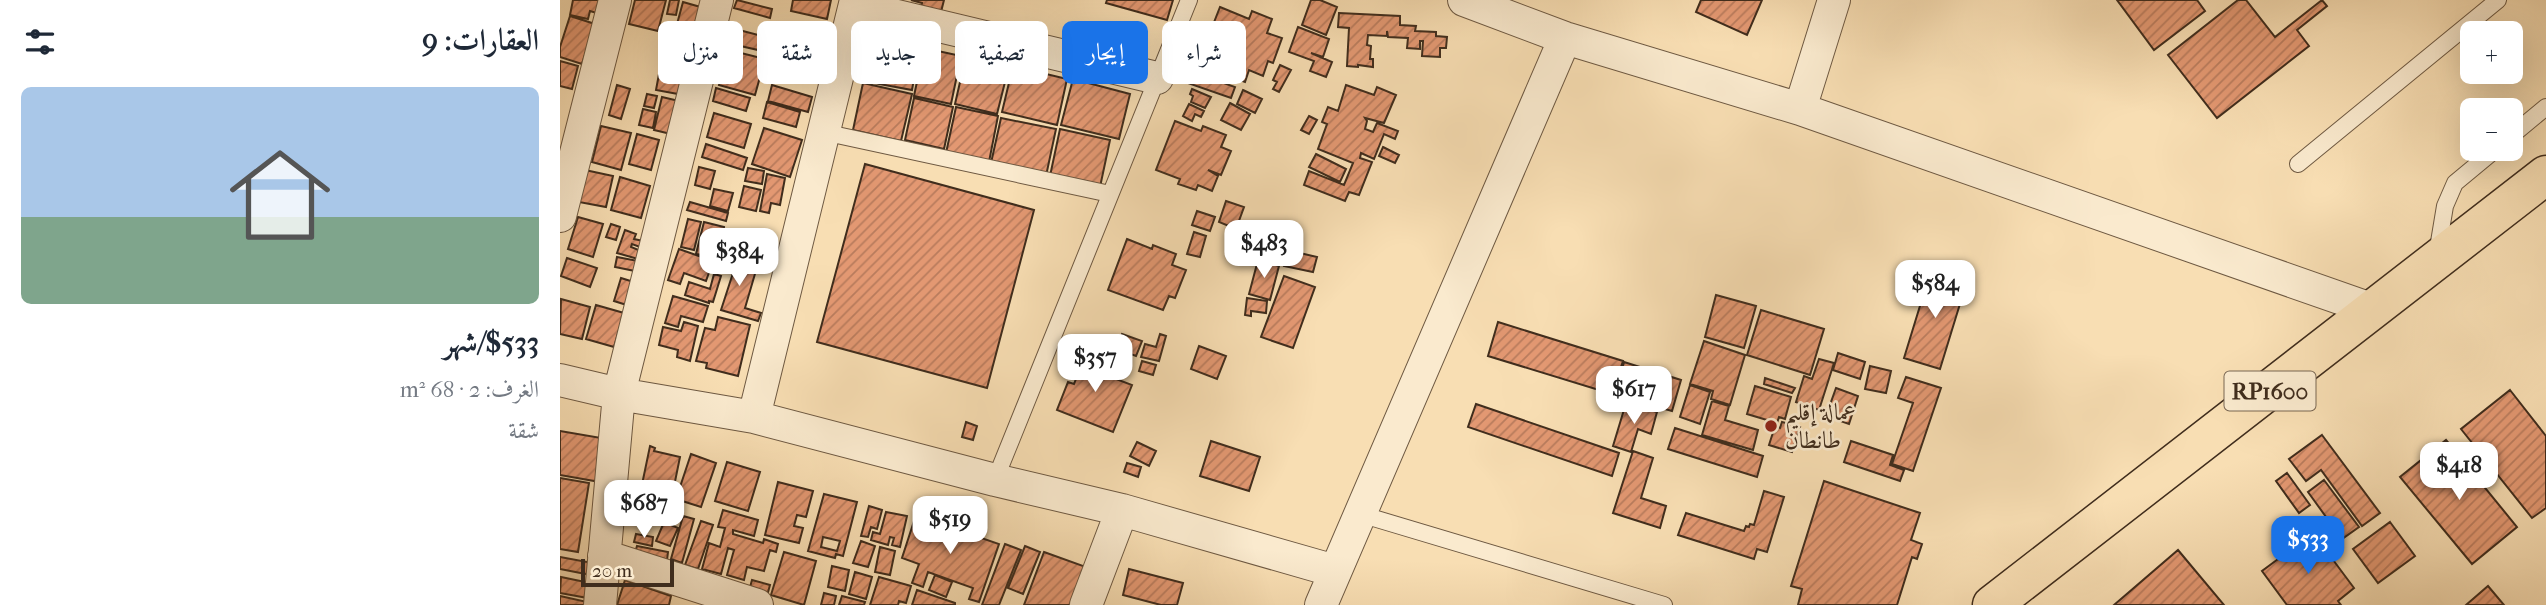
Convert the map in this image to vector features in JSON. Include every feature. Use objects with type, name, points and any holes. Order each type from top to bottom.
[{"type":"main road","name":"RP1600","points":[[1992,605],[2546,175]]},
{"type":"street","points":[[560,216],[615,0]]},
{"type":"street","points":[[600,605],[619,394],[717,0]]},
{"type":"street","points":[[1800,109],[1834,0]]},
{"type":"street","points":[[1472,1],[1565,38],[1800,109],[2374,310]]},
{"type":"street","points":[[754,417],[855,3],[1157,78]]},
{"type":"street","points":[[1321,605],[1565,38]]},
{"type":"street","points":[[560,380],[619,394],[754,417],[1122,510],[1335,571]]},
{"type":"street","points":[[1086,605],[1122,510]]},
{"type":"street","points":[[604,556],[757,605]]},
{"type":"lane","points":[[995,480],[1189,0]]},
{"type":"lane","points":[[2298,164],[2498,0]]},
{"type":"lane","points":[[2523,126],[2546,107]]},
{"type":"lane","points":[[823,132],[1110,194]]},
{"type":"lane","points":[[2435,262],[2445,206],[2455,183],[2482,161]]},
{"type":"lane","points":[[1360,514],[1664,605]]},
{"type":"building","points":[[573,0],[603,0],[600,14],[590,11],[588,19],[570,15]]},
{"type":"building","points":[[635,0],[666,0],[661,21],[658,21],[658,31],[629,24]]},
{"type":"building","points":[[670,0],[679,0],[676,15],[667,14]]},
{"type":"building","points":[[737,0],[772,9],[770,18],[734,8]]},
{"type":"building","points":[[793,0],[831,0],[827,19],[791,11]]},
{"type":"building","points":[[911,0],[944,0],[940,16],[920,11],[922,3]]},
{"type":"building","points":[[1107,0],[1173,0],[1167,20],[1106,3]]},
{"type":"building","points":[[1311,0],[1320,0],[1337,7],[1326,35],[1302,25]]},
{"type":"building","points":[[1701,0],[1762,0],[1747,35],[1696,12]]},
{"type":"building","points":[[2117,0],[2197,0],[2205,11],[2154,50]]},
{"type":"building","points":[[2238,0],[2246,0],[2275,37],[2322,0],[2327,6],[2297,30],[2309,46],[2217,118],[2168,55]]},
{"type":"building","points":[[683,2],[704,8],[700,21],[678,21]]},
{"type":"building","points":[[1220,7],[1249,19],[1252,11],[1272,19],[1267,33],[1282,38],[1273,63],[1268,61],[1263,76],[1249,70],[1246,79],[1246,21],[1215,21]]},
{"type":"building","points":[[1339,13],[1400,16],[1400,25],[1416,26],[1415,31],[1436,32],[1436,36],[1447,37],[1446,48],[1440,48],[1440,57],[1422,56],[1423,41],[1420,41],[1420,49],[1407,48],[1408,38],[1388,37],[1387,31],[1387,36],[1368,35],[1367,45],[1371,46],[1370,59],[1373,59],[1373,67],[1347,66],[1349,28],[1338,27]]},
{"type":"building","points":[[570,16],[595,24],[582,64],[560,57],[560,47]]},
{"type":"building","points":[[1298,27],[1329,39],[1323,57],[1311,53],[1332,62],[1326,77],[1310,71],[1314,61],[1289,52]]},
{"type":"building","points":[[743,31],[757,35],[757,50],[743,47]]},
{"type":"building","points":[[941,52],[955,55],[955,84],[951,104],[914,96],[916,84],[941,84]]},
{"type":"building","points":[[743,54],[757,57],[758,84],[755,95],[719,85],[743,84]]},
{"type":"building","points":[[560,61],[578,66],[572,89],[560,86]]},
{"type":"building","points":[[1280,65],[1291,70],[1279,92],[1273,89],[1277,82],[1273,80]]},
{"type":"building","points":[[1048,74],[1062,78],[1062,84],[1066,84],[1057,125],[1002,112],[1009,84],[1048,84]]},
{"type":"building","points":[[658,79],[658,84],[691,84],[689,96],[656,90]]},
{"type":"building","points":[[863,84],[912,94],[901,141],[853,130]]},
{"type":"building","points":[[879,84],[913,84],[912,90]]},
{"type":"building","points":[[960,84],[1004,84],[997,114],[955,104]]},
{"type":"building","points":[[1072,84],[1092,84],[1130,94],[1119,139],[1061,125]]},
{"type":"building","points":[[1191,84],[1227,84],[1235,87],[1231,98]]},
{"type":"building","points":[[617,85],[630,89],[621,119],[609,115]]},
{"type":"building","points":[[772,85],[812,97],[808,112],[768,101]]},
{"type":"building","points":[[1346,85],[1374,95],[1377,87],[1396,95],[1384,123],[1365,118],[1365,129],[1373,132],[1377,123],[1398,131],[1395,139],[1384,134],[1374,159],[1361,153],[1360,158],[1372,162],[1359,195],[1349,192],[1345,201],[1304,185],[1309,171],[1344,185],[1353,163],[1318,149],[1327,124],[1322,122],[1328,107],[1338,111]]},
{"type":"building","points":[[716,88],[750,98],[746,111],[713,101]]},
{"type":"building","points":[[1192,89],[1211,97],[1205,108],[1191,102]]},
{"type":"building","points":[[1243,90],[1262,99],[1255,113],[1237,104]]},
{"type":"building","points":[[647,94],[657,96],[654,108],[644,106]]},
{"type":"building","points":[[662,97],[679,101],[671,134],[654,130]]},
{"type":"building","points":[[914,98],[953,107],[944,149],[905,140]]},
{"type":"building","points":[[767,102],[800,112],[796,127],[763,118]]},
{"type":"building","points":[[1230,103],[1250,114],[1241,130],[1221,120]]},
{"type":"building","points":[[1189,104],[1204,111],[1201,117],[1195,114],[1192,121],[1183,116]]},
{"type":"building","points":[[956,107],[998,116],[989,162],[946,153]]},
{"type":"building","points":[[643,109],[656,112],[653,128],[639,125]]},
{"type":"building","points":[[714,113],[751,124],[744,148],[707,137]]},
{"type":"building","points":[[1309,116],[1317,120],[1309,134],[1301,130]]},
{"type":"building","points":[[1001,118],[1056,129],[1046,176],[991,163]]},
{"type":"building","points":[[1175,121],[1201,131],[1203,126],[1226,135],[1221,147],[1231,151],[1221,175],[1208,170],[1218,176],[1212,191],[1198,185],[1196,190],[1178,184],[1180,179],[1156,170]]},
{"type":"building","points":[[601,126],[631,133],[621,170],[592,162]]},
{"type":"building","points":[[764,128],[802,140],[790,177],[752,164]]},
{"type":"building","points":[[1060,129],[1110,140],[1100,187],[1050,176]]},
{"type":"building","points":[[637,134],[659,140],[651,170],[629,164]]},
{"type":"building","points":[[706,144],[747,158],[743,170],[702,157]]},
{"type":"building","points":[[1383,147],[1399,155],[1395,163],[1379,156]]},
{"type":"building","points":[[1316,154],[1346,169],[1340,182],[1309,167]]},
{"type":"building","points":[[865,164],[1034,210],[987,388],[817,342]]},
{"type":"building","points":[[699,167],[715,171],[710,189],[695,185]]},
{"type":"building","points":[[748,168],[764,171],[762,184],[745,181]]},
{"type":"building","points":[[585,170],[613,176],[606,207],[579,202]]},
{"type":"building","points":[[767,174],[785,178],[780,205],[771,203],[769,213],[760,211]]},
{"type":"building","points":[[620,177],[650,186],[641,218],[611,210]]},
{"type":"building","points":[[744,186],[761,190],[756,211],[739,207]]},
{"type":"building","points":[[714,189],[733,193],[728,211],[710,206]]},
{"type":"building","points":[[1226,201],[1244,207],[1236,229],[1219,222]]},
{"type":"building","points":[[690,202],[728,213],[726,221],[687,210]]},
{"type":"building","points":[[1197,211],[1215,217],[1210,231],[1192,225]]},
{"type":"building","points":[[578,217],[603,224],[593,257],[568,249]]},
{"type":"building","points":[[688,219],[701,222],[694,250],[681,247]]},
{"type":"building","points":[[704,222],[724,227],[720,247],[711,245],[709,256],[696,254]]},
{"type":"building","points":[[611,224],[620,227],[616,240],[606,237]]},
{"type":"building","points":[[625,230],[636,234],[634,239],[643,241],[640,247],[632,244],[631,247],[641,251],[638,259],[617,253]]},
{"type":"building","points":[[1194,232],[1206,236],[1200,257],[1187,254]]},
{"type":"building","points":[[1127,239],[1152,249],[1153,245],[1176,254],[1172,265],[1186,270],[1175,298],[1169,296],[1163,310],[1108,290]]},
{"type":"building","points":[[1254,243],[1284,248],[1281,262],[1252,257]]},
{"type":"building","points":[[679,249],[713,261],[706,281],[684,273],[680,284],[668,280]]},
{"type":"building","points":[[1287,250],[1317,257],[1313,272],[1284,266]]},
{"type":"building","points":[[721,256],[757,267],[745,308],[761,313],[758,321],[721,310],[733,273],[717,268]]},
{"type":"building","points":[[617,257],[643,262],[640,272],[615,267]]},
{"type":"building","points":[[567,258],[597,268],[590,287],[561,276]]},
{"type":"building","points":[[1258,260],[1279,266],[1270,300],[1249,294]]},
{"type":"building","points":[[1931,270],[1967,281],[1940,369],[1904,358]]},
{"type":"building","points":[[714,274],[721,276],[713,302],[685,295],[689,282],[710,289]]},
{"type":"building","points":[[1284,276],[1315,287],[1293,348],[1261,337]]},
{"type":"building","points":[[621,278],[640,284],[633,307],[614,301]]},
{"type":"building","points":[[1716,295],[1756,306],[1744,348],[1705,337]]},
{"type":"building","points":[[673,296],[708,306],[703,322],[681,316],[678,327],[665,323]]},
{"type":"building","points":[[1247,298],[1267,301],[1266,313],[1251,311],[1251,316],[1245,315]]},
{"type":"building","points":[[561,299],[590,307],[582,339],[560,334]]},
{"type":"building","points":[[596,305],[624,313],[614,347],[586,339]]},
{"type":"building","points":[[1761,310],[1824,329],[1810,375],[1747,355]]},
{"type":"building","points":[[718,317],[750,325],[738,376],[706,368],[707,363],[696,361],[705,328],[715,330]]},
{"type":"building","points":[[684,322],[698,326],[690,361],[677,357],[678,350],[659,345],[663,327],[681,331]]},
{"type":"building","points":[[1498,322],[1623,361],[1612,394],[1488,356]]},
{"type":"building","points":[[1122,334],[1142,341],[1136,356],[1117,349]]},
{"type":"building","points":[[1160,334],[1166,336],[1159,361],[1141,357],[1145,344],[1156,347]]},
{"type":"building","points":[[1704,341],[1745,355],[1730,405],[1711,399],[1713,391],[1690,384]]},
{"type":"building","points":[[1199,346],[1226,356],[1217,379],[1191,369]]},
{"type":"building","points":[[1079,353],[1099,361],[1101,357],[1113,362],[1108,376],[1132,385],[1113,432],[1057,410],[1068,382],[1074,384],[1079,371],[1074,369]]},
{"type":"building","points":[[1838,353],[1865,362],[1860,379],[1833,370]]},
{"type":"building","points":[[1819,359],[1834,363],[1819,410],[1796,402],[1804,376],[1812,379]]},
{"type":"building","points":[[1142,361],[1156,365],[1153,375],[1139,371]]},
{"type":"building","points":[[1624,362],[1681,380],[1672,411],[1647,404],[1649,396],[1617,386]]},
{"type":"building","points":[[1870,366],[1891,371],[1886,393],[1865,389]]},
{"type":"building","points":[[1906,377],[1941,388],[1913,471],[1892,464],[1913,403],[1898,398]]},
{"type":"building","points":[[1765,378],[1795,388],[1792,393],[1764,384]]},
{"type":"building","points":[[1690,385],[1710,392],[1700,424],[1680,417]]},
{"type":"building","points":[[1755,386],[1791,397],[1785,419],[1779,417],[1777,423],[1747,414]]},
{"type":"building","points":[[1836,388],[1858,396],[1849,424],[1826,416]]},
{"type":"building","points":[[2510,390],[2546,436],[2546,508],[2532,518],[2461,429]]},
{"type":"building","points":[[1712,401],[1729,406],[1725,420],[1758,430],[1753,450],[1702,435]]},
{"type":"building","points":[[1626,403],[1657,412],[1651,434],[1638,429],[1631,452],[1613,446]]},
{"type":"building","points":[[1476,404],[1619,453],[1612,476],[1468,427]]},
{"type":"building","points":[[966,422],[977,426],[973,440],[962,437]]},
{"type":"building","points":[[1782,422],[1800,427],[1792,452],[1769,445],[1775,426],[1780,428]]},
{"type":"building","points":[[1675,428],[1763,456],[1757,477],[1668,449]]},
{"type":"building","points":[[560,431],[607,439],[600,482],[560,475]]},
{"type":"building","points":[[2322,435],[2380,513],[2362,526],[2321,470],[2306,481],[2289,459]]},
{"type":"building","points":[[2446,440],[2517,527],[2472,564],[2400,477]]},
{"type":"building","points":[[1211,441],[1260,457],[1249,491],[1200,476]]},
{"type":"building","points":[[1851,441],[1893,455],[1890,465],[1904,470],[1900,481],[1844,462]]},
{"type":"building","points":[[1137,442],[1156,451],[1149,466],[1130,456]]},
{"type":"building","points":[[650,446],[655,448],[654,451],[680,457],[670,506],[639,499]]},
{"type":"building","points":[[1633,451],[1653,458],[1641,498],[1666,506],[1660,528],[1613,513]]},
{"type":"building","points":[[691,454],[716,463],[701,507],[676,499]]},
{"type":"building","points":[[727,462],[760,472],[748,511],[715,501]]},
{"type":"building","points":[[1127,463],[1141,467],[1138,477],[1124,472]]},
{"type":"building","points":[[2287,473],[2310,505],[2299,513],[2276,481]]},
{"type":"building","points":[[560,478],[589,483],[578,552],[560,549]]},
{"type":"building","points":[[2324,480],[2359,527],[2342,539],[2308,492]]},
{"type":"building","points":[[1824,481],[1920,513],[1911,540],[1922,544],[1917,559],[1912,557],[1897,605],[1798,605],[1802,589],[1791,586]]},
{"type":"building","points":[[778,482],[813,491],[806,517],[797,515],[794,526],[803,528],[799,543],[765,535]]},
{"type":"building","points":[[1764,491],[1784,497],[1767,552],[1757,549],[1754,559],[1678,535],[1686,513],[1744,531],[1746,526],[1754,525]]},
{"type":"building","points":[[824,494],[857,502],[843,556],[836,554],[835,558],[808,551]],"holes":[[[823,537],[840,541],[837,551],[821,547]]]},
{"type":"building","points":[[642,503],[672,514],[671,518],[641,508]]},
{"type":"building","points":[[869,506],[882,510],[877,529],[871,527],[868,537],[861,536]]},
{"type":"building","points":[[631,509],[652,514],[649,527],[628,521]]},
{"type":"building","points":[[723,510],[758,520],[754,536],[733,530],[733,534],[763,543],[764,539],[778,544],[776,552],[770,550],[764,571],[747,567],[744,580],[727,575],[734,550],[728,548],[721,574],[702,569],[709,543],[720,547],[725,528],[718,527]]},
{"type":"building","points":[[886,512],[907,516],[900,547],[892,545],[894,538],[890,537],[888,545],[871,540],[873,532],[880,534]]},
{"type":"building","points":[[683,516],[694,519],[682,563],[671,559]]},
{"type":"building","points":[[915,518],[999,544],[979,602],[969,599],[973,588],[928,572],[923,587],[912,583],[919,564],[902,558]]},
{"type":"building","points":[[701,521],[713,525],[698,569],[685,565]]},
{"type":"building","points":[[664,522],[678,528],[670,546],[656,541]]},
{"type":"building","points":[[2390,522],[2415,556],[2378,583],[2353,549]]},
{"type":"building","points":[[2313,533],[2354,588],[2338,601],[2341,605],[2287,605],[2262,571]]},
{"type":"building","points":[[636,534],[653,537],[652,546],[634,542]]},
{"type":"building","points":[[861,541],[875,546],[868,567],[853,563]]},
{"type":"building","points":[[1005,544],[1021,550],[999,605],[982,605]]},
{"type":"building","points":[[637,546],[668,552],[667,560],[635,553]]},
{"type":"building","points":[[1025,546],[1040,552],[1023,594],[1008,588]]},
{"type":"building","points":[[880,547],[895,551],[890,575],[875,572]]},
{"type":"building","points":[[2178,550],[2224,605],[2114,605]]},
{"type":"building","points":[[784,552],[816,561],[804,605],[771,595]]},
{"type":"building","points":[[1044,552],[1086,567],[1073,605],[1024,605]]},
{"type":"building","points":[[560,557],[598,564],[596,576],[560,569]]},
{"type":"building","points":[[832,566],[849,570],[845,591],[828,587]]},
{"type":"building","points":[[1129,569],[1183,583],[1177,605],[1161,605],[1123,595]]},
{"type":"building","points":[[855,572],[872,577],[866,599],[849,594]]},
{"type":"building","points":[[935,575],[952,582],[946,597],[929,590]]},
{"type":"building","points":[[561,577],[595,584],[593,599],[560,593]]},
{"type":"building","points":[[879,577],[911,586],[906,603],[899,601],[898,605],[870,605]]},
{"type":"building","points":[[625,580],[671,596],[669,605],[617,605]]},
{"type":"building","points":[[752,580],[770,585],[767,596],[749,591]]},
{"type":"building","points":[[2488,586],[2504,605],[2466,605]]},
{"type":"building","points":[[917,590],[955,603],[955,605],[912,605]]},
{"type":"building","points":[[824,593],[836,596],[834,605],[821,605]]},
{"type":"building","points":[[560,596],[596,604],[596,605],[560,605]]},
{"type":"building","points":[[842,596],[865,602],[864,605],[839,605]]},
{"type":"place","name":"عمالة إقليم طانطان","points":[[1771,426]]}]
